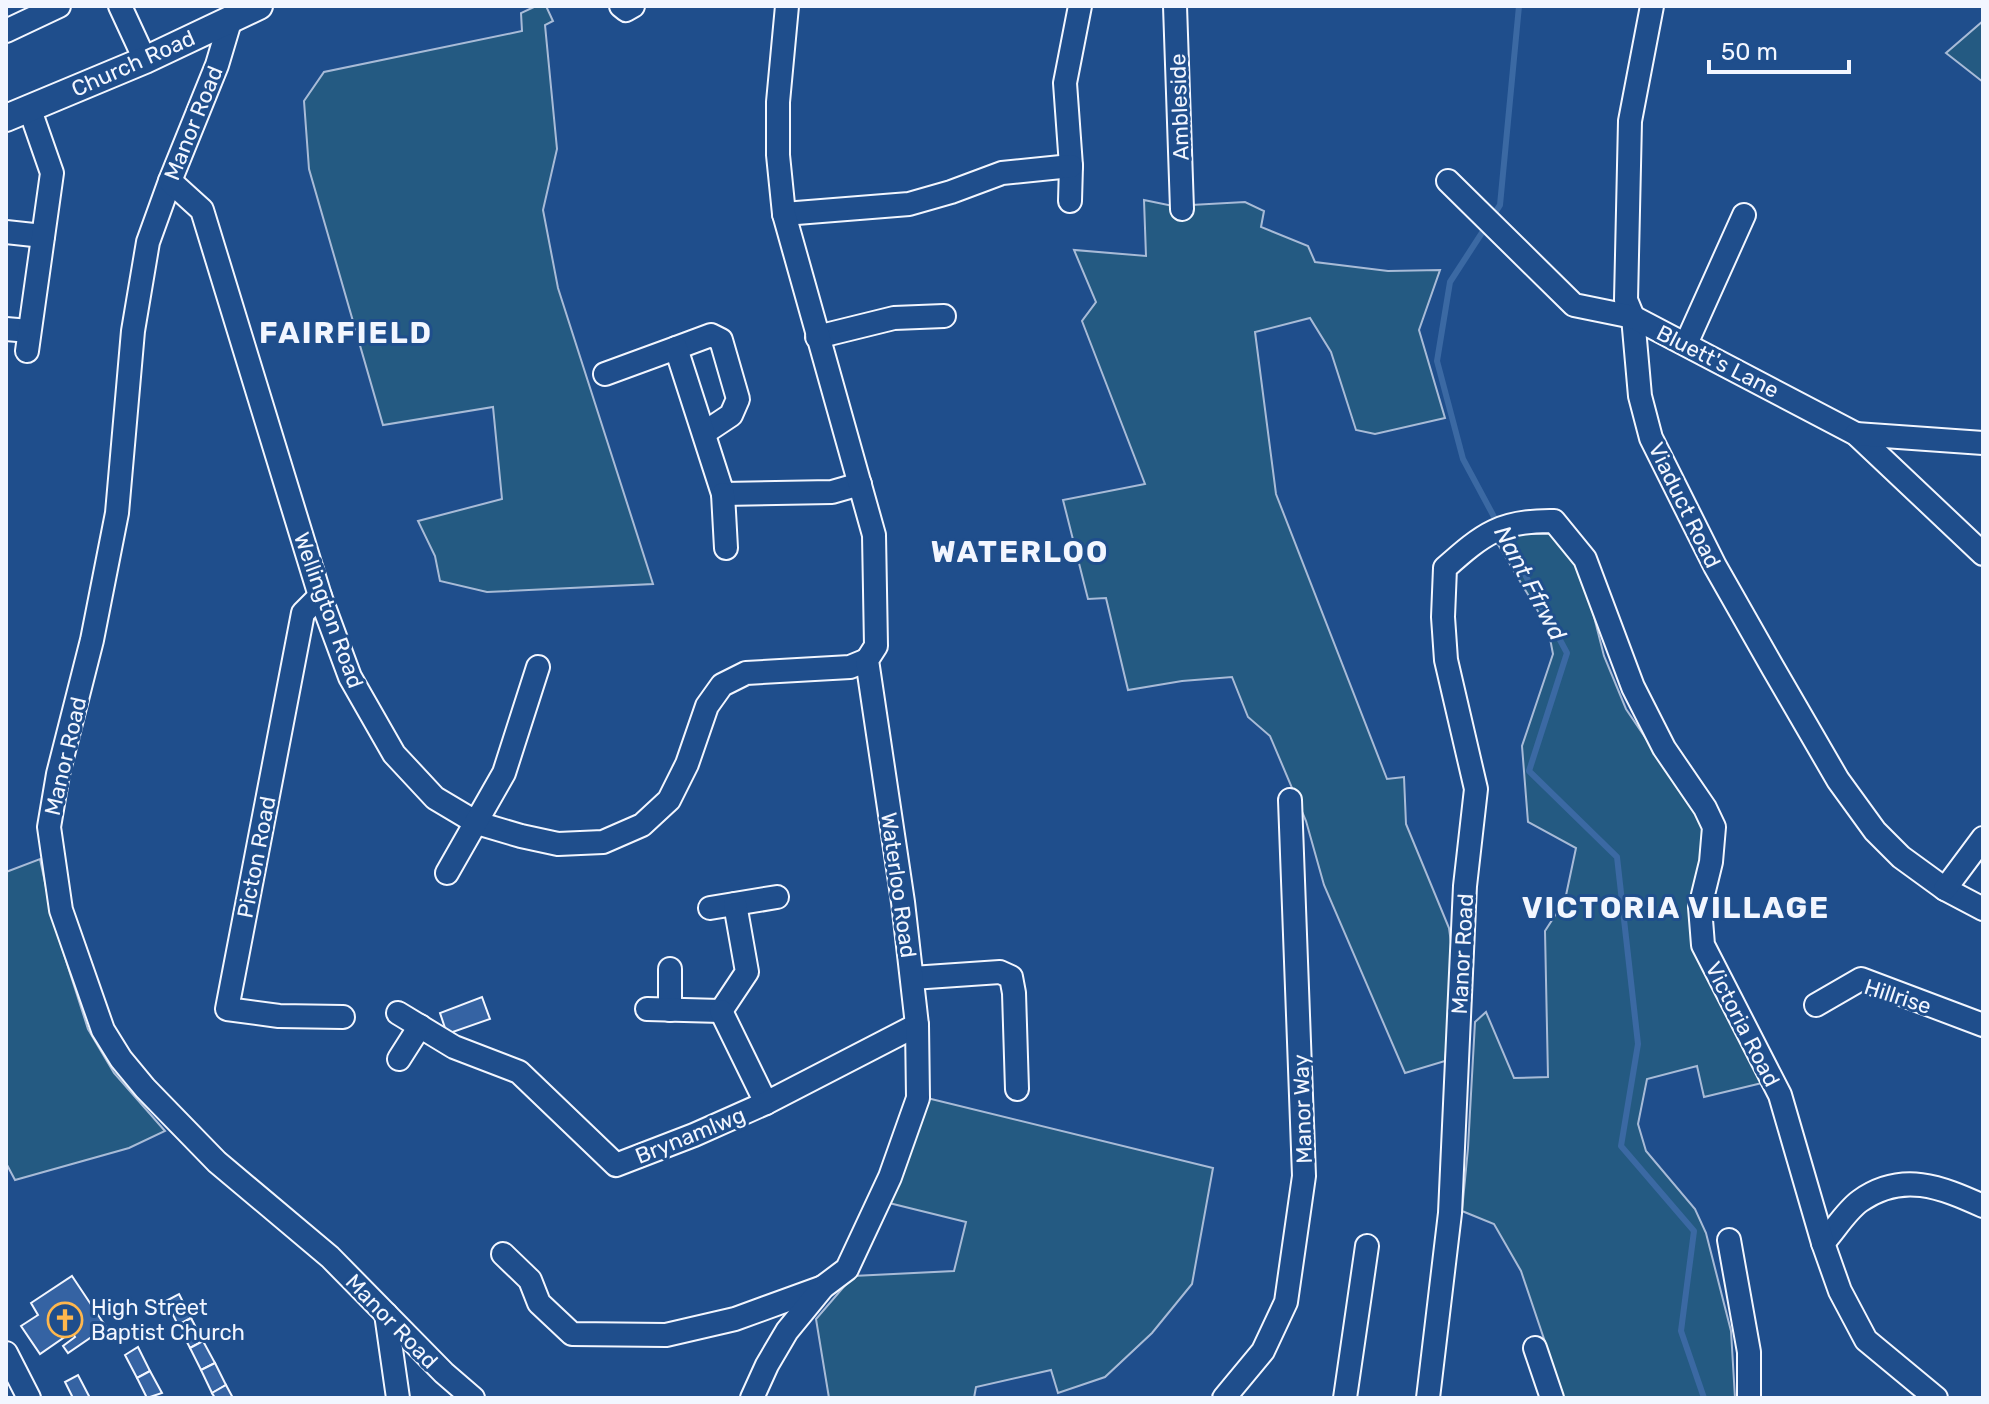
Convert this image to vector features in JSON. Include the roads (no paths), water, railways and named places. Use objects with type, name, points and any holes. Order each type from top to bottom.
[{"type":"main road","name":"Church Road","points":[[18,112],[145,60],[259,6]]},
{"type":"street","points":[[6,31],[59,6]]},
{"type":"street","points":[[120,6],[145,60]]},
{"type":"street","points":[[621,6],[626,10],[633,6]]},
{"type":"street","name":"Waterloo Road","points":[[752,1398],[787,1331],[823,1287],[847,1269],[890,1177],[918,1098],[917,1025],[912,978],[867,660],[876,646],[874,535],[784,214],[778,155],[778,102],[787,6]]},
{"type":"street","points":[[1070,201],[1071,166],[1065,83],[1080,6]]},
{"type":"street","name":"Ambleside","points":[[1175,6],[1182,209]]},
{"type":"street","name":"Viaduct Road","points":[[1652,6],[1630,121],[1626,300],[1633,317],[1640,396],[1651,438],[1715,566],[1838,780],[1875,831],[1901,857],[1945,889],[1983,909]]},
{"type":"street","name":"Manor Road","points":[[231,18],[217,65],[148,242],[133,331],[117,513],[92,640],[58,774],[49,827],[61,910],[103,1030],[121,1059],[145,1088],[217,1162],[330,1257],[444,1373],[473,1398]]},
{"type":"street","points":[[6,329],[28,341],[52,173],[18,112]]},
{"type":"street","points":[[784,214],[909,204],[1002,173],[1071,166]]},
{"type":"street","name":"Wellington Road","points":[[170,181],[202,210],[320,596],[350,677],[394,754],[435,798],[477,823],[558,844],[603,842],[642,825],[669,800],[687,764],[707,706],[722,685],[746,673],[850,667],[867,660]]},
{"type":"street","name":"Bluett's Lane","points":[[1448,181],[1574,305],[1633,317],[1856,434],[1983,554]]},
{"type":"street","points":[[1686,344],[1744,215]]},
{"type":"street","points":[[6,232],[43,236]]},
{"type":"street","points":[[817,337],[894,318],[944,316]]},
{"type":"street","points":[[605,374],[711,335],[721,340],[738,399],[731,415],[704,433]]},
{"type":"street","points":[[676,348],[723,494],[726,548]]},
{"type":"street","points":[[1856,434],[1983,443]]},
{"type":"street","points":[[723,494],[832,492],[860,484]]},
{"type":"street","name":"Victoria Road","points":[[1488,534],[1523,521],[1554,521],[1585,559],[1633,687],[1664,748],[1705,808],[1714,827],[1711,862],[1700,907],[1703,945],[1780,1095],[1840,1291],[1866,1340],[1936,1398]]},
{"type":"street","name":"Manor Road","points":[[1428,1398],[1450,1213],[1465,886],[1476,789],[1446,660],[1443,617],[1445,568],[1478,538],[1488,534]]},
{"type":"street","name":"Picton Road","points":[[320,596],[303,613],[227,1009],[279,1016],[343,1017]]},
{"type":"street","points":[[447,873],[504,773],[538,667]]},
{"type":"street","name":"Manor Way","points":[[1224,1398],[1263,1351],[1286,1302],[1304,1176],[1290,800]]},
{"type":"street","points":[[1945,889],[1983,838]]},
{"type":"street","points":[[710,908],[777,897]]},
{"type":"street","points":[[721,1011],[747,972],[735,904]]},
{"type":"street","points":[[670,969],[670,1010]]},
{"type":"street","points":[[912,978],[1000,972],[1011,977],[1017,1089]]},
{"type":"street","name":"Hillrise","points":[[1816,1005],[1861,979],[1983,1025]]},
{"type":"street","points":[[647,1009],[721,1011]]},
{"type":"street","points":[[721,1011],[766,1103]]},
{"type":"street","name":"Brynamlwg","points":[[398,1013],[454,1047],[519,1072],[616,1165],[766,1103],[917,1025]]},
{"type":"street","points":[[399,1059],[420,1026]]},
{"type":"street","points":[[1823,1243],[1859,1202],[1891,1185],[1923,1184],[1983,1206]]},
{"type":"street","points":[[1729,1240],[1749,1352],[1749,1398]]},
{"type":"street","points":[[1345,1398],[1367,1246]]},
{"type":"street","points":[[503,1254],[530,1280],[539,1303],[572,1334],[666,1335],[735,1319],[823,1287]]},
{"type":"street","points":[[386,1314],[398,1398]]},
{"type":"street","points":[[1535,1348],[1552,1398]]},
{"type":"street","points":[[6,1353],[29,1398]]},
{"type":"waterway","name":"Nant Ffrwd","points":[[1519,6],[1500,205],[1450,282],[1437,361],[1463,459],[1567,653],[1529,771],[1617,857],[1638,1044],[1621,1146],[1694,1231],[1681,1331],[1704,1398]]},
{"type":"place","name":"High Street Baptist Church","points":[[65,1320]]},
{"type":"district","name":"FAIRFIELD","points":[[346,333]]},
{"type":"district","name":"WATERLOO","points":[[1020,552]]},
{"type":"district","name":"VICTORIA VILLAGE","points":[[1676,908]]}]
